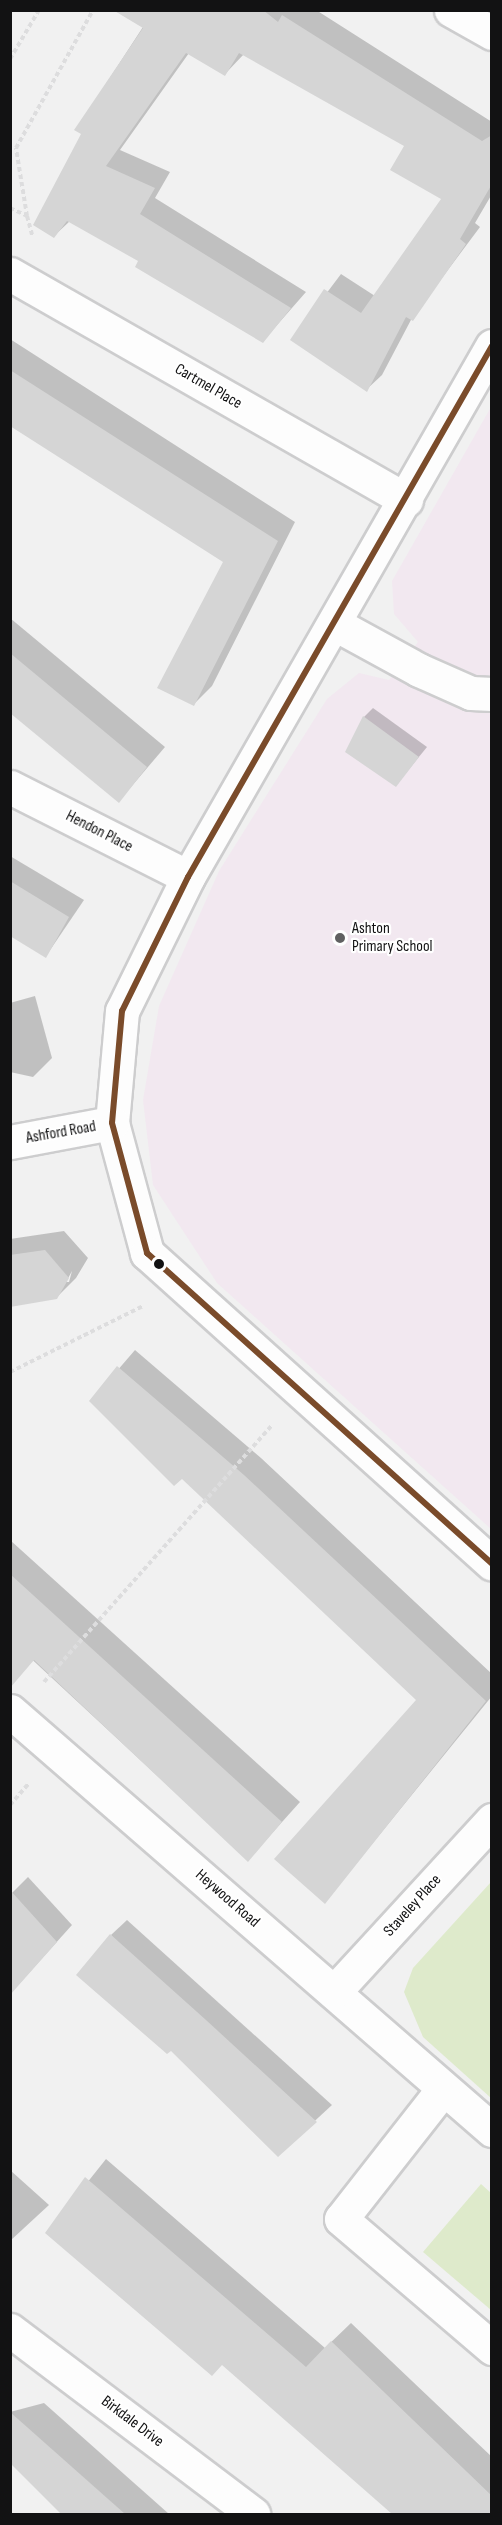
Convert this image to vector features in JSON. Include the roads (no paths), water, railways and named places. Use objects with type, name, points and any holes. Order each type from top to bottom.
[{"type":"street","points":[[451,10],[492,33]]},
{"type":"street","name":"Cartmel Place","points":[[10,274],[406,500]]},
{"type":"street","points":[[492,346],[406,500],[188,877],[122,1011],[112,1123],[147,1253],[492,1564]]},
{"type":"street","points":[[334,624],[450,684],[492,694]]},
{"type":"street","name":"Hendon Place","points":[[10,787],[188,877]]},
{"type":"street","name":"Ashford Road","points":[[10,1142],[112,1123]]},
{"type":"street","name":"Heywood Road","points":[[13,1712],[492,2130]]},
{"type":"street","name":"Staveley Place","points":[[334,1992],[492,1821]]},
{"type":"street","points":[[443,2089],[341,2219],[492,2348]]},
{"type":"street","name":"Birkdale Drive","points":[[10,2330],[253,2514]]},
{"type":"place","name":"Ashton Primary School","points":[[340,938]]}]
